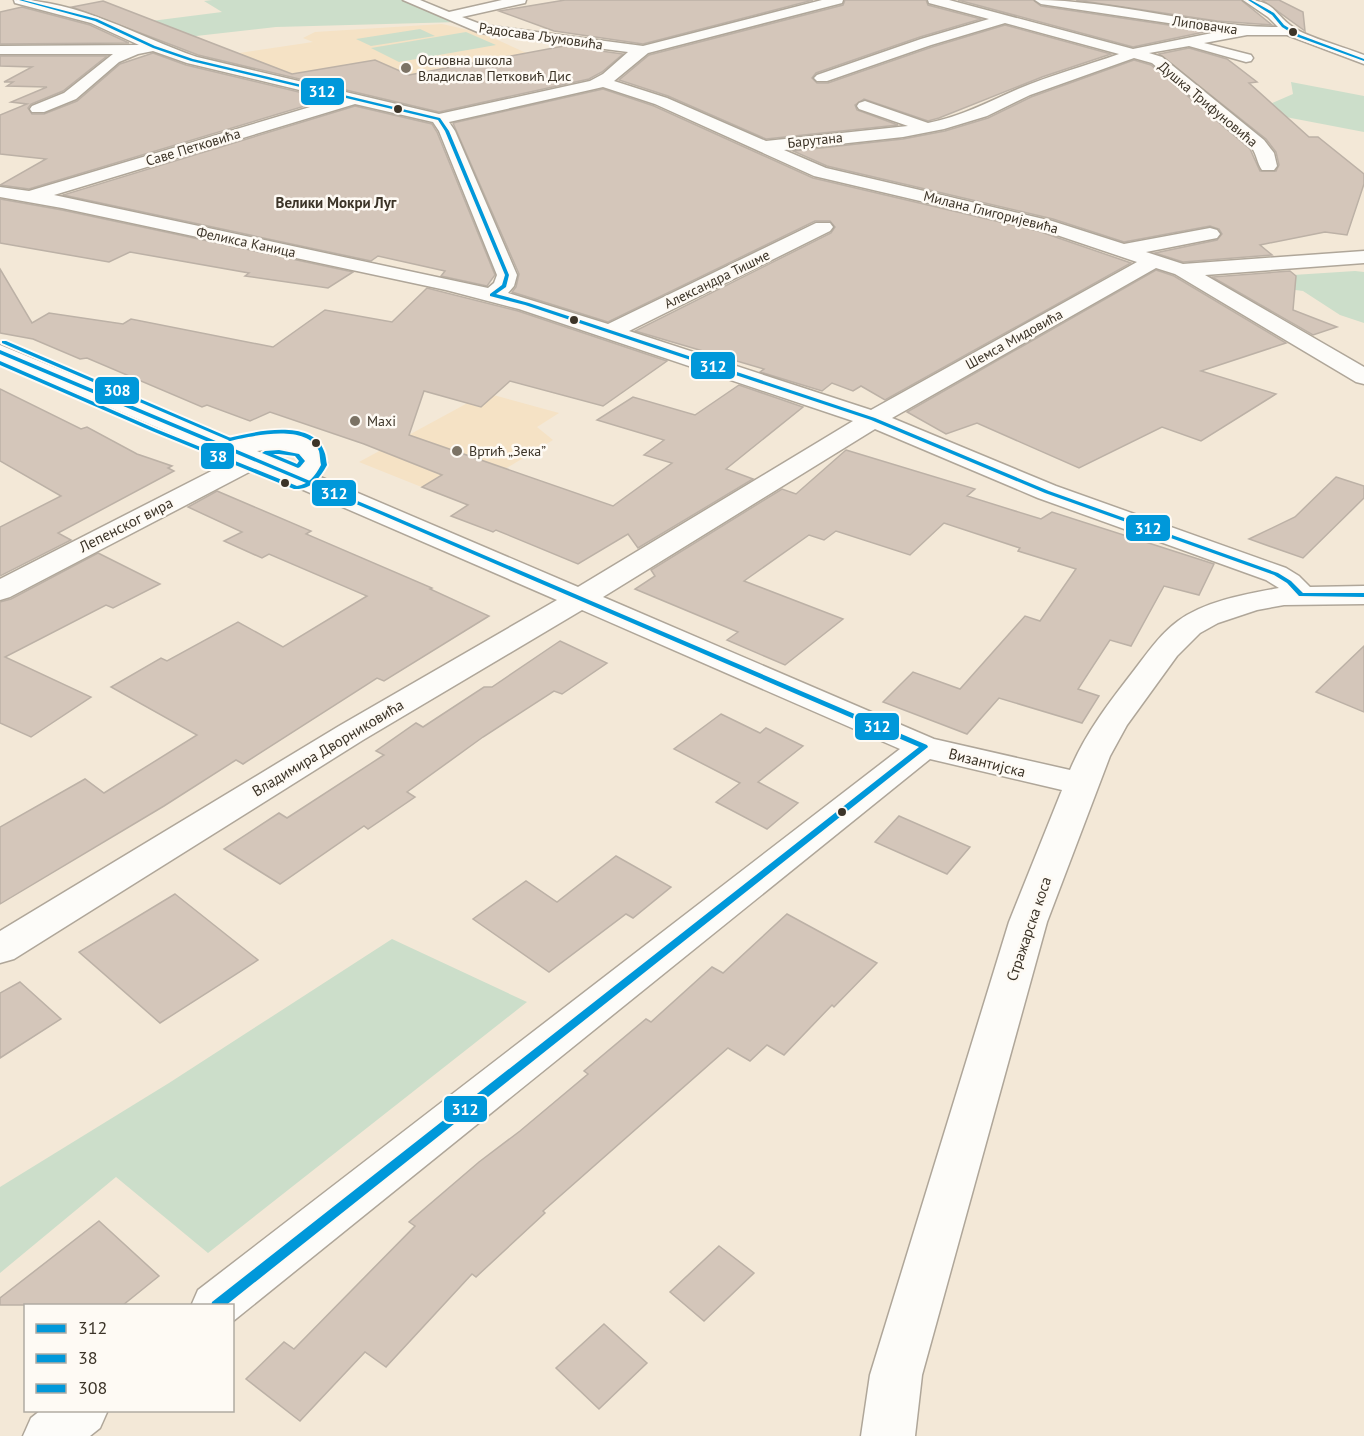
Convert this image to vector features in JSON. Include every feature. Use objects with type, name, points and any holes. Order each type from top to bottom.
[{"type":"street","points":[[20,0],[96,20],[154,47],[208,64],[439,119],[447,131],[507,275],[504,286],[492,295]]},
{"type":"street","name":"Радосава Љумовића","points":[[409,0],[467,25],[501,33],[643,50]]},
{"type":"street","points":[[447,16],[520,0]]},
{"type":"street","name":"Радосава Љумовића","points":[[439,119],[603,82],[634,54],[643,50],[837,0]]},
{"type":"street","name":"Душка Трифуновића","points":[[934,0],[1136,53],[1164,65],[1242,130],[1265,153],[1268,166]]},
{"type":"street","name":"Липовачка","points":[[1041,0],[1247,31],[1289,31],[1364,60]]},
{"type":"street","points":[[1249,0],[1273,14],[1289,31]]},
{"type":"street","points":[[822,78],[926,42],[1006,19]]},
{"type":"street","name":"Барутана","points":[[762,147],[928,128],[962,120],[1025,92],[1136,53],[1247,31]]},
{"type":"street","points":[[1185,42],[1246,58]]},
{"type":"street","points":[[0,50],[135,50],[154,47]]},
{"type":"street","points":[[38,109],[70,96],[81,89],[104,65],[135,50]]},
{"type":"street","name":"Милана Глигоријевића","points":[[603,82],[661,101],[820,172],[1030,221],[1182,270],[1364,377]]},
{"type":"street","name":"Саве Петковића","points":[[30,196],[355,99]]},
{"type":"street","points":[[865,106],[928,128]]},
{"type":"street","name":"Феликса Каница","points":[[0,192],[30,196],[492,295],[611,331],[873,419],[1047,492],[1276,574],[1289,582],[1301,595]]},
{"type":"street","name":"Александра Тишме","points":[[611,331],[823,227]]},
{"type":"street","points":[[1125,250],[1210,234]]},
{"type":"street","points":[[1182,270],[1364,257]]},
{"type":"street","name":"Шемса Мидовића","points":[[873,419],[1155,260]]},
{"type":"street","name":"Византијска","points":[[0,352],[924,747],[1082,784]]},
{"type":"street","name":"Владимира Дворниковића","points":[[0,948],[351,733],[580,598],[873,419]]},
{"type":"street","name":"Лепенског вира","points":[[0,591],[241,455]]},
{"type":"street","name":"Стражарска коса","points":[[888,1436],[896,1375],[1028,922],[1093,756],[1111,723],[1166,649],[1190,627],[1207,617],[1251,602],[1301,595],[1364,595]]},
{"type":"street","points":[[216,1304],[924,747]]},
{"type":"street","points":[[50,1436],[80,1412]]},
{"type":"shaded area","name":"Основна школа Владислав Петковић Дис","points":[[442,24],[482,33],[582,78],[435,108],[417,107],[348,89],[206,58],[313,42],[303,38],[315,32]]},
{"type":"shaded area","name":"Вртић „Зека”","points":[[486,393],[559,413],[537,427],[553,440],[454,500],[359,462]]},
{"type":"green space","points":[[409,0],[459,22],[276,27],[143,42],[112,26],[222,12],[204,1]]},
{"type":"green space","points":[[420,29],[435,36],[371,46],[356,39]]},
{"type":"green space","points":[[466,32],[496,45],[399,62],[371,48]]},
{"type":"green space","points":[[1291,82],[1364,96],[1364,132],[1254,111],[1293,94]]},
{"type":"green space","points":[[1364,272],[1364,323],[1340,315],[1303,291],[1217,280]]},
{"type":"green space","points":[[392,939],[527,1002],[208,1253],[116,1177],[0,1273],[0,1187],[169,1083]]},
{"type":"building","points":[[565,0],[813,0],[643,44],[554,31],[499,11]]},
{"type":"building","points":[[845,0],[926,0],[928,5],[981,19],[920,37],[816,73],[812,78],[817,83],[828,83],[932,47],[1005,25],[1111,54],[1042,77],[928,121],[864,99],[855,105],[857,110],[898,125],[766,139],[668,96],[619,80],[649,55],[843,5]]},
{"type":"building","points":[[958,0],[1033,0],[1041,6],[1209,31],[1133,47]]},
{"type":"building","points":[[1076,0],[1241,0],[1272,25],[1217,21]]},
{"type":"building","points":[[1262,0],[1279,0],[1303,12],[1305,31]]},
{"type":"building","points":[[103,1],[292,74],[375,60],[409,75],[564,46],[623,54],[602,72],[589,79],[439,112],[198,55],[72,7]]},
{"type":"building","points":[[22,7],[90,25],[129,43],[0,44],[0,12]]},
{"type":"building","points":[[1189,48],[1227,59],[1257,82],[1249,83],[1309,137],[1318,137],[1364,174],[1364,184],[1347,235],[1325,232],[1260,245],[1272,255],[1183,262],[1155,253],[1217,240],[1222,234],[1219,229],[1210,226],[1124,242],[1053,219],[827,166],[793,151],[903,139],[945,131],[988,118],[1031,97],[1134,60],[1151,65],[1250,149],[1260,171],[1276,171],[1279,165],[1276,152],[1266,139],[1159,54]]},
{"type":"building","points":[[153,53],[186,65],[328,99],[29,189],[0,185],[46,159],[0,154],[0,115],[27,104],[11,102],[47,87],[7,86],[13,82],[4,82],[32,67],[0,66],[0,56],[107,56],[63,91],[31,104],[28,108],[32,114],[44,114],[77,101],[120,64]]},
{"type":"building","points":[[603,89],[654,106],[813,178],[1038,231],[1131,263],[885,400],[861,386],[853,391],[832,383],[822,391],[760,372],[764,369],[635,331],[831,233],[835,227],[830,221],[815,221],[608,322],[512,292],[516,287],[519,274],[453,123]]},
{"type":"building","points":[[355,106],[432,124],[495,275],[487,286],[441,276],[445,271],[378,256],[371,261],[63,195]]},
{"type":"building","points":[[0,199],[353,272],[328,288],[245,276],[249,273],[130,252],[109,262],[0,243]]},
{"type":"building","points":[[0,269],[32,323],[49,313],[123,324],[131,319],[273,347],[325,310],[392,322],[427,288],[518,311],[667,361],[603,406],[510,381],[481,407],[424,391],[409,435],[613,506],[672,463],[644,455],[664,440],[597,420],[633,397],[695,415],[739,385],[803,407],[726,469],[753,479],[638,548],[628,534],[578,564],[496,530],[493,532],[451,516],[468,505],[422,487],[442,475],[364,444],[270,412],[250,421],[207,405],[202,407],[87,358],[80,359],[33,339],[0,333]]},
{"type":"building","points":[[1156,270],[1174,276],[1286,343],[1201,371],[1276,394],[1201,441],[1162,427],[1079,468],[977,423],[946,434],[907,412]]},
{"type":"building","points":[[1290,271],[1296,276],[1293,310],[1337,327],[1313,335],[1212,277]]},
{"type":"building","points":[[0,389],[81,429],[87,427],[137,454],[172,466],[168,468],[174,471],[58,533],[71,540],[0,576],[0,527],[61,496],[0,461]]},
{"type":"building","points":[[846,450],[975,489],[967,496],[1041,519],[1052,512],[1214,564],[1199,595],[1164,586],[1131,646],[1110,640],[1078,689],[1099,696],[1082,723],[999,698],[967,734],[883,702],[913,672],[960,689],[1025,616],[1040,621],[1076,569],[1018,551],[1020,548],[944,523],[910,555],[836,531],[824,540],[809,535],[744,581],[843,619],[785,665],[727,640],[738,632],[635,589],[655,576],[651,570],[782,489],[796,494]]},
{"type":"building","points":[[1336,477],[1364,486],[1364,498],[1303,558],[1249,539],[1295,517]]},
{"type":"building","points":[[217,491],[311,531],[306,534],[432,588],[430,589],[489,616],[384,681],[377,678],[243,764],[236,760],[0,904],[0,827],[85,779],[104,793],[197,735],[111,687],[161,658],[167,661],[238,622],[283,647],[367,596],[269,554],[262,558],[224,541],[242,532],[188,507]]},
{"type":"building","points":[[98,553],[160,584],[113,608],[106,605],[5,657],[91,697],[31,737],[0,723],[0,602],[11,599]]},
{"type":"building","points":[[560,641],[607,663],[562,694],[554,691],[483,737],[407,792],[415,797],[368,829],[364,826],[280,884],[224,849],[279,813],[287,818],[384,755],[376,751],[416,723],[423,727],[484,687],[492,687]]},
{"type":"building","points":[[1364,646],[1364,712],[1316,692]]},
{"type":"building","points":[[721,714],[760,733],[766,728],[803,746],[758,782],[798,803],[767,829],[716,802],[740,783],[674,749]]},
{"type":"building","points":[[899,816],[970,847],[947,874],[875,842]]},
{"type":"building","points":[[616,856],[671,887],[633,918],[626,914],[549,972],[473,919],[526,881],[557,902]]},
{"type":"building","points":[[175,894],[258,960],[160,1023],[79,952]]},
{"type":"building","points":[[787,914],[877,963],[784,1055],[767,1045],[750,1061],[728,1048],[543,1211],[545,1213],[476,1277],[472,1274],[386,1367],[365,1352],[300,1421],[246,1379],[284,1342],[294,1349],[415,1226],[409,1222],[588,1074],[584,1071],[646,1019],[651,1022],[712,967],[723,973]]},
{"type":"building","points":[[20,982],[61,1019],[0,1058],[0,993]]},
{"type":"building","points":[[99,1221],[159,1276],[124,1304],[0,1305],[0,1298]]},
{"type":"building","points":[[719,1246],[754,1273],[704,1321],[670,1292]]},
{"type":"building","points":[[604,1324],[647,1363],[599,1409],[556,1368]]},
{"type":"transit line","name":"312","points":[[20,0],[96,20],[154,47],[192,60],[439,119],[447,131],[507,275],[504,286],[492,295]]},
{"type":"transit line","name":"312","points":[[1249,0],[1273,14],[1283,26],[1299,36],[1364,60]]},
{"type":"transit line","name":"312","points":[[492,295],[527,304],[873,419],[1047,492],[1276,574],[1289,582],[1301,595],[1364,595]]},
{"type":"transit line","name":"308","points":[[4,342],[230,439]]},
{"type":"transit line","name":"312","points":[[0,352],[384,514],[924,747],[219,1304]]},
{"type":"transit line","name":"38","points":[[0,363],[154,430],[296,488],[301,488],[313,481],[324,465],[321,450],[314,440],[302,434],[272,432],[230,439]]},
{"type":"transit line","name":"308","points":[[279,452],[297,455],[302,461],[298,466],[265,453],[279,452]]},
{"type":"place","name":"Основна школа Владислав Петковић Дис","points":[[406,68]]},
{"type":"place","name":"Maxi","points":[[355,421]]},
{"type":"place","name":"Вртић „Зека”","points":[[457,451]]},
{"type":"district","name":"Велики Мокри Луг","points":[[336,203]]}]
